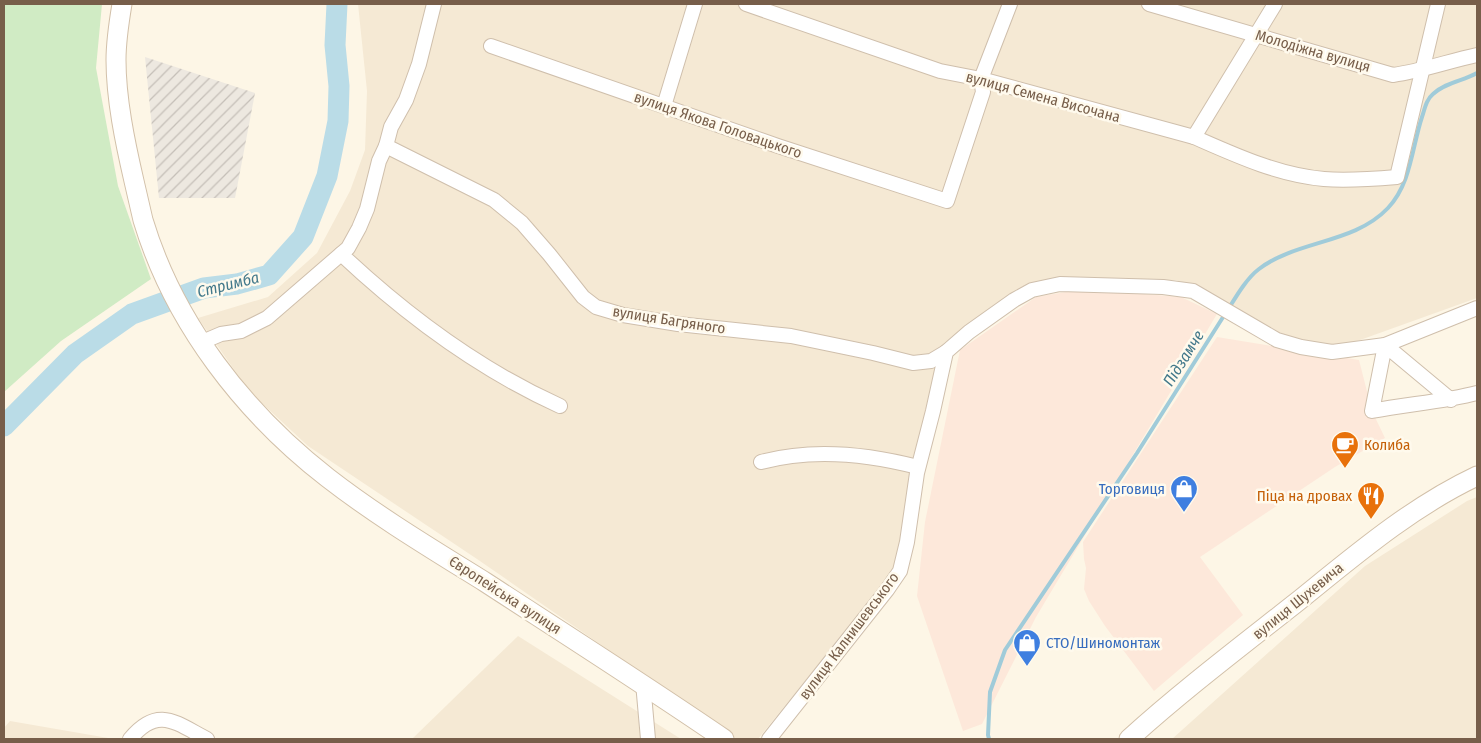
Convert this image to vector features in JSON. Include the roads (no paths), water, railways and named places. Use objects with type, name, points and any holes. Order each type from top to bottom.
[{"type":"main road","name":"Європейська вулиця","points":[[122,4],[116,61],[119,100],[129,159],[144,221],[166,280],[200,342],[247,402],[290,446],[328,478],[406,532],[643,683],[724,739]]},
{"type":"main road","name":"вулиця Шухевича","points":[[1129,739],[1180,695],[1362,549],[1429,501],[1477,476]]},
{"type":"street","points":[[200,342],[221,334],[241,331],[267,318],[341,254],[352,242],[368,209],[376,170],[391,128],[406,100],[419,64],[434,4]]},
{"type":"street","points":[[664,106],[695,4]]},
{"type":"street","name":"вулиця Семена Височана","points":[[746,4],[940,71],[981,79],[1194,137],[1277,170],[1323,179],[1397,177],[1422,69]]},
{"type":"street","points":[[981,79],[1010,4]]},
{"type":"street","name":"Молодіжна вулиця","points":[[1149,4],[1393,75],[1477,55]]},
{"type":"street","points":[[1194,137],[1275,4]]},
{"type":"street","points":[[1422,69],[1438,4]]},
{"type":"street","name":"вулиця Якова Головацького","points":[[491,46],[787,149],[947,200],[983,92],[981,79]]},
{"type":"street","name":"вулиця Багряного","points":[[386,146],[494,200],[522,223],[583,297],[596,307],[623,315],[678,324],[791,336],[873,353],[913,364],[932,361],[946,352]]},
{"type":"street","points":[[341,254],[419,322],[477,361],[535,395],[560,406]]},
{"type":"street","points":[[946,352],[969,332],[1014,300],[1032,290],[1060,284],[1170,288],[1193,291],[1277,340],[1301,347],[1332,352],[1385,345],[1477,308]]},
{"type":"street","points":[[1385,345],[1372,411],[1417,403],[1451,400],[1477,393]]},
{"type":"street","points":[[1385,345],[1451,400]]},
{"type":"street","name":"вулиця Калнишевського","points":[[769,739],[900,571],[907,542],[918,467],[946,352]]},
{"type":"street","points":[[761,462],[816,453],[889,459],[918,467]]},
{"type":"street","points":[[643,683],[648,739]]},
{"type":"street","points":[[130,739],[146,724],[158,719],[170,720],[207,739]]},
{"type":"waterway","name":"Стримба","points":[[4,426],[75,354],[132,314],[204,288],[237,284],[269,275],[303,237],[327,176],[338,121],[339,86],[335,45],[337,4]]},
{"type":"waterway","name":"Підзамче","points":[[1229,308],[1246,282],[1259,269],[1290,252],[1359,229],[1374,220],[1388,208],[1402,188],[1425,107],[1429,99],[1443,87],[1477,73]]},
{"type":"waterway","name":"Підзамче","points":[[989,739],[990,692],[1005,650],[1137,453],[1225,314]]},
{"type":"place","name":"Колиба","points":[[1345,469]]},
{"type":"place","name":"Торговиця","points":[[1184,513]]},
{"type":"place","name":"Піца на дровах","points":[[1371,520]]},
{"type":"place","name":"СТО/Шиномонтаж","points":[[1027,667]]}]
